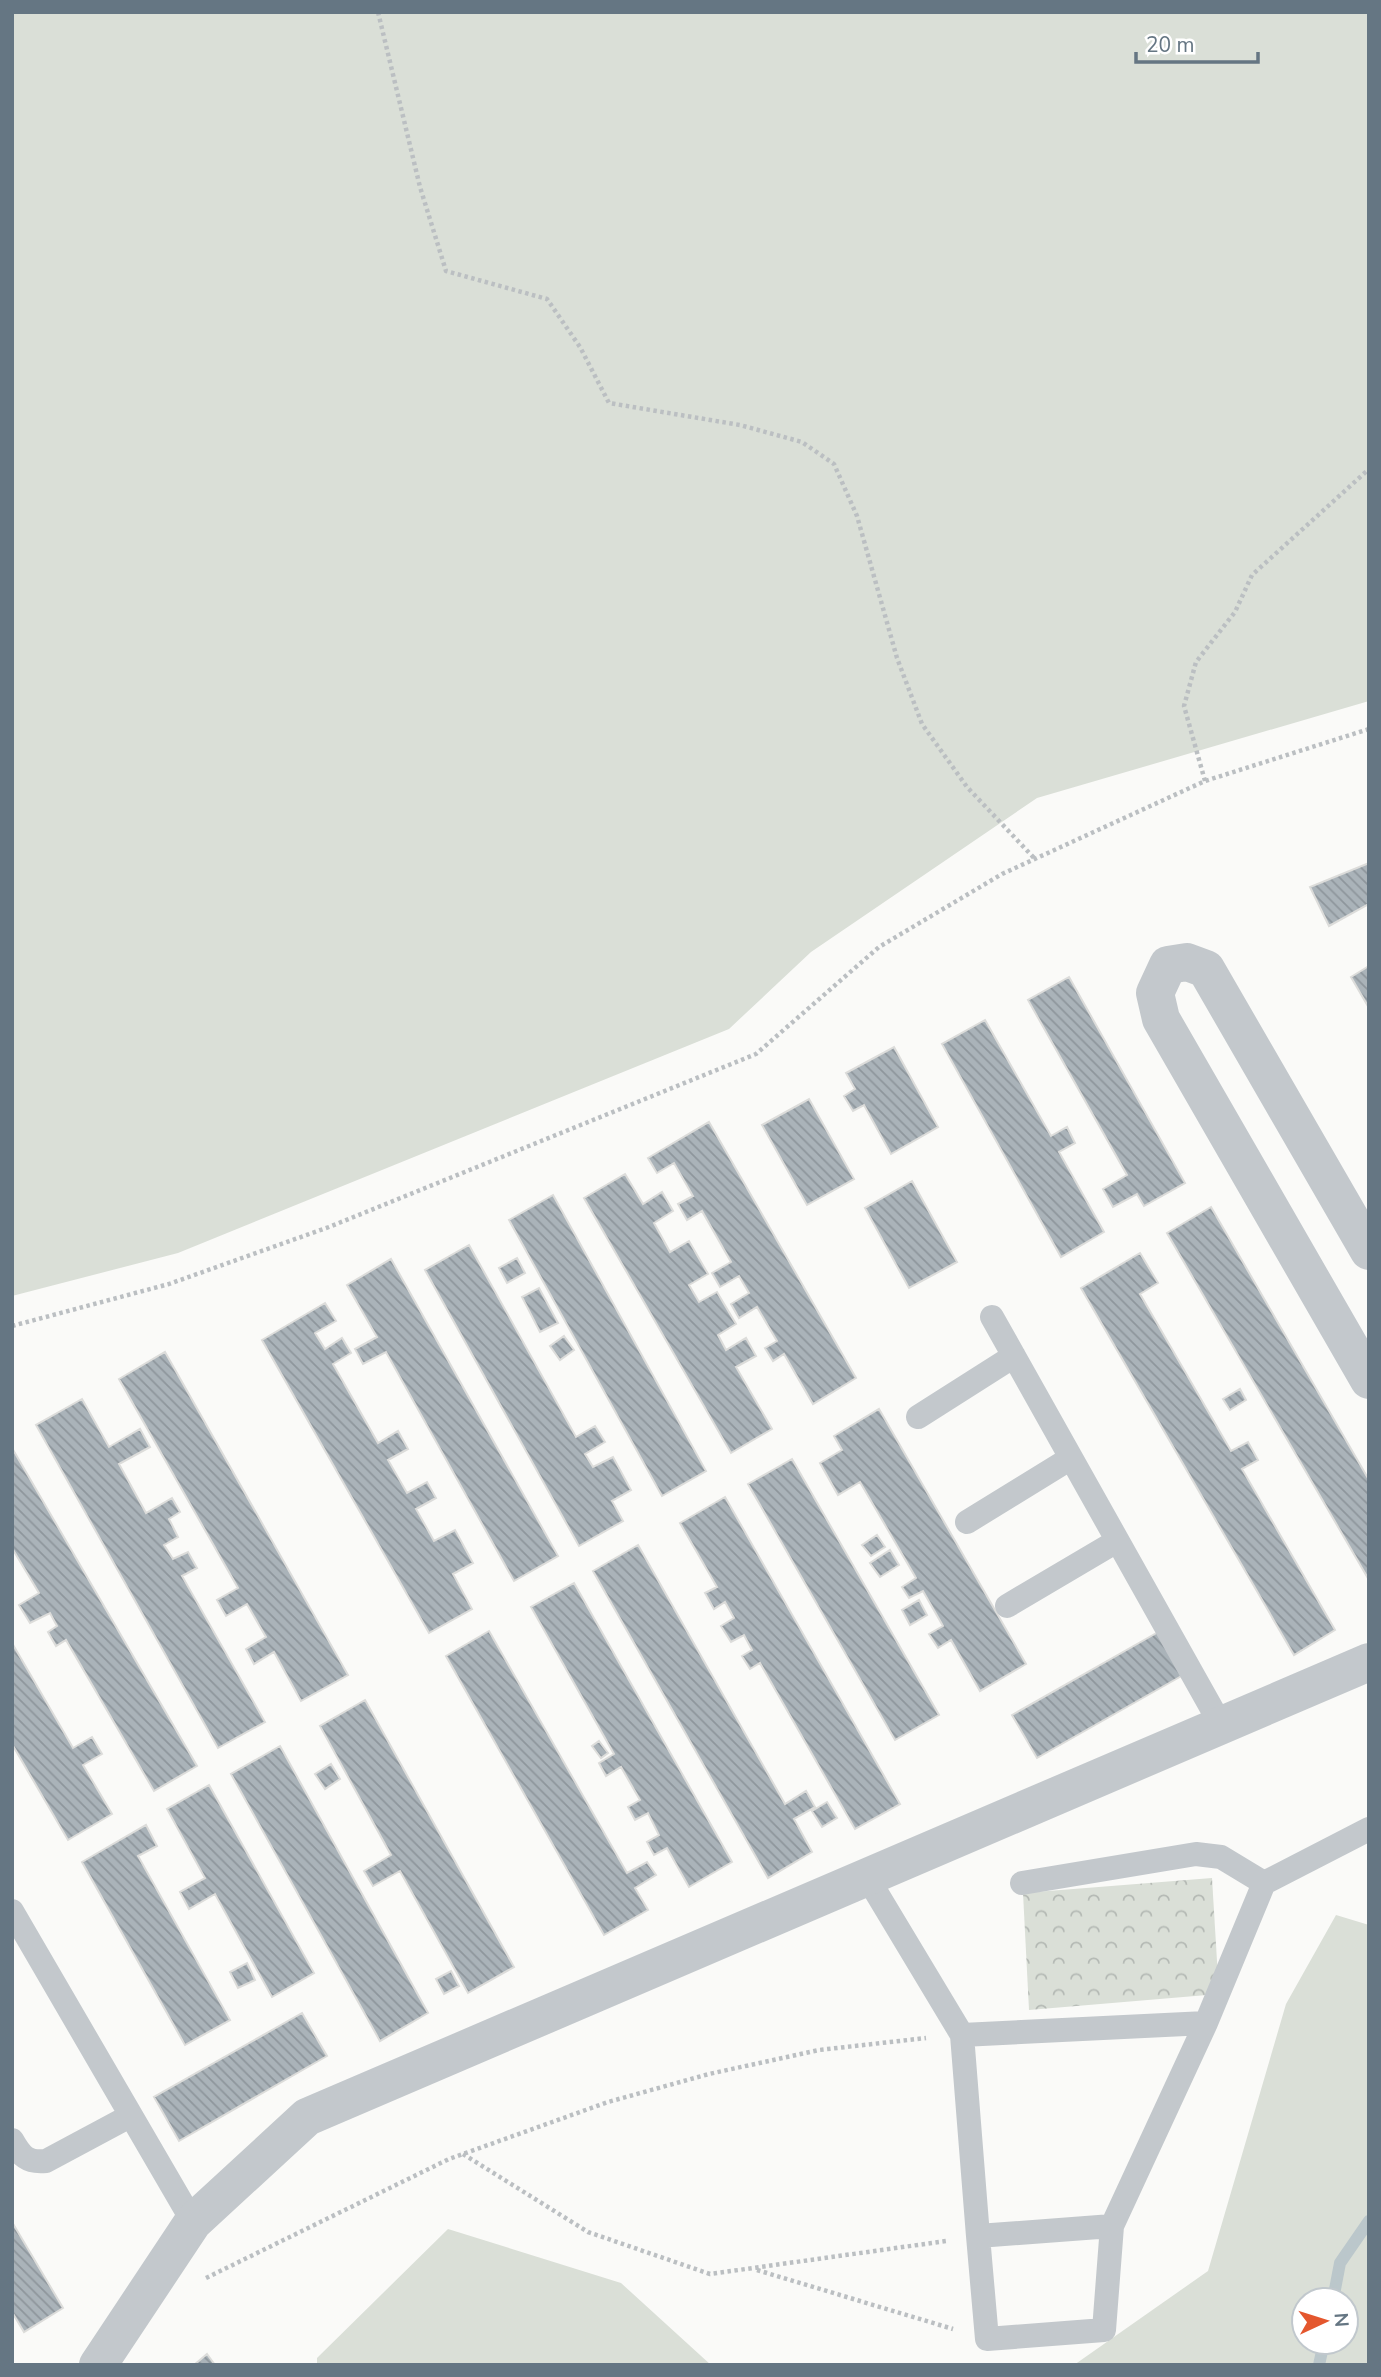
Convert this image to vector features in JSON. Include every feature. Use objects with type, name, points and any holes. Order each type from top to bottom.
[{"type":"street","points":[[1369,1251],[1206,969],[1187,962],[1168,965],[1155,993],[1161,1020],[1369,1380]]},
{"type":"street","points":[[98,2365],[192,2222],[307,2117],[1369,1662]]},
{"type":"lane","points":[[992,1317],[1221,1725]]},
{"type":"lane","points":[[918,1417],[1014,1356]]},
{"type":"lane","points":[[967,1521],[1071,1458]]},
{"type":"lane","points":[[1007,1606],[1117,1541]]},
{"type":"lane","points":[[867,1877],[962,2035],[988,2339],[1104,2330],[1112,2226],[1206,2023],[1264,1883],[1369,1829]]},
{"type":"lane","points":[[1023,1883],[1196,1854],[1221,1857],[1264,1883]]},
{"type":"lane","points":[[12,1911],[192,2222]]},
{"type":"lane","points":[[962,2035],[1206,2023]]},
{"type":"lane","points":[[12,2140],[21,2155],[31,2162],[46,2161],[131,2116]]},
{"type":"lane","points":[[978,2236],[1112,2226]]},
{"type":"path","points":[[377,12],[420,187],[446,271],[547,299],[580,347],[609,403],[740,425],[802,442],[834,464],[857,516],[897,658],[922,724],[967,787],[1035,859]]},
{"type":"path","points":[[1205,780],[1184,706],[1196,662],[1235,612],[1252,575],[1369,468]]},
{"type":"path","points":[[12,1326],[169,1284],[329,1227],[756,1054],[879,947],[1002,874],[1205,780],[1369,729]]},
{"type":"path","points":[[204,2279],[463,2154],[608,2102],[709,2074],[818,2050],[962,2035]]},
{"type":"path","points":[[463,2154],[588,2232],[710,2274],[978,2236]]},
{"type":"path","points":[[753,2269],[988,2339]]},
{"type":"green space","points":[[12,12],[1369,12],[1369,701],[1037,798],[811,952],[729,1029],[178,1253],[12,1296]]},
{"type":"green space","points":[[1212,1878],[1219,1994],[1029,2010],[1023,1893]]},
{"type":"green space","points":[[1336,1915],[1369,1925],[1369,2365],[1074,2365],[1208,2271],[1286,2004]]},
{"type":"green space","points":[[448,2229],[621,2283],[711,2365],[317,2365],[317,2358]]},
{"type":"building","points":[[1369,863],[1369,904],[1329,926],[1310,887]]},
{"type":"building","points":[[1369,966],[1369,1008],[1351,977]]},
{"type":"building","points":[[1069,977],[1185,1183],[1144,1206],[1137,1194],[1113,1207],[1103,1189],[1127,1175],[1028,1000]]},
{"type":"building","points":[[985,1020],[1051,1136],[1067,1127],[1075,1143],[1059,1152],[1104,1232],[1061,1257],[942,1044]]},
{"type":"building","points":[[894,1047],[938,1127],[891,1154],[864,1105],[853,1111],[844,1096],[855,1089],[846,1073]]},
{"type":"building","points":[[809,1099],[854,1179],[807,1205],[762,1125]]},
{"type":"building","points":[[709,1122],[856,1378],[813,1404],[784,1354],[773,1361],[765,1348],[777,1341],[757,1307],[739,1318],[731,1304],[749,1293],[739,1276],[720,1287],[712,1273],[731,1262],[702,1211],[687,1220],[678,1204],[693,1196],[674,1163],[657,1173],[648,1158]]},
{"type":"building","points":[[625,1174],[643,1204],[662,1192],[673,1211],[654,1223],[670,1252],[689,1241],[708,1274],[689,1285],[699,1302],[717,1292],[736,1324],[718,1335],[726,1350],[746,1338],[756,1356],[736,1367],[772,1429],[731,1453],[584,1198]]},
{"type":"building","points":[[912,1181],[957,1262],[909,1288],[865,1208]]},
{"type":"building","points":[[553,1195],[706,1471],[662,1496],[509,1220]]},
{"type":"building","points":[[1211,1207],[1369,1480],[1369,1580],[1167,1233]]},
{"type":"building","points":[[469,1245],[576,1437],[595,1426],[605,1442],[585,1454],[593,1467],[613,1457],[631,1490],[612,1501],[623,1521],[579,1546],[425,1270]]},
{"type":"building","points":[[1140,1253],[1158,1283],[1140,1294],[1231,1451],[1248,1442],[1258,1460],[1242,1469],[1335,1630],[1294,1655],[1081,1288]]},
{"type":"building","points":[[517,1258],[525,1273],[507,1283],[499,1268]]},
{"type":"building","points":[[391,1259],[558,1556],[514,1581],[386,1352],[363,1364],[355,1349],[377,1337],[347,1285]]},
{"type":"building","points":[[539,1288],[558,1323],[540,1332],[522,1297]]},
{"type":"building","points":[[325,1303],[336,1321],[315,1333],[325,1349],[342,1338],[351,1353],[333,1364],[378,1443],[398,1431],[408,1449],[388,1460],[407,1493],[427,1482],[436,1498],[416,1509],[434,1541],[455,1530],[473,1563],[453,1574],[472,1609],[429,1633],[262,1340]]},
{"type":"building","points":[[564,1336],[574,1350],[560,1360],[550,1346]]},
{"type":"building","points":[[165,1352],[348,1675],[301,1701],[274,1652],[254,1664],[246,1649],[266,1637],[247,1604],[226,1616],[217,1600],[238,1588],[119,1379]]},
{"type":"building","points":[[1240,1389],[1246,1400],[1230,1410],[1223,1399]]},
{"type":"building","points":[[82,1399],[109,1447],[140,1429],[150,1447],[119,1464],[146,1513],[172,1498],[180,1512],[169,1519],[178,1537],[164,1545],[173,1559],[188,1552],[197,1568],[182,1576],[265,1722],[218,1748],[36,1425]]},
{"type":"building","points":[[879,1409],[1026,1664],[980,1691],[951,1640],[938,1648],[929,1634],[943,1626],[923,1591],[909,1598],[902,1587],[916,1578],[860,1482],[838,1495],[820,1463],[842,1450],[834,1436]]},
{"type":"building","points":[[12,1448],[197,1766],[154,1791],[66,1640],[56,1646],[48,1632],[57,1626],[50,1613],[30,1623],[19,1605],[39,1593],[12,1548]]},
{"type":"building","points":[[792,1459],[939,1715],[895,1740],[748,1484]]},
{"type":"building","points":[[725,1497],[900,1804],[855,1829],[760,1663],[750,1669],[742,1656],[752,1650],[744,1635],[731,1642],[721,1626],[734,1618],[725,1602],[714,1609],[705,1593],[717,1587],[680,1523]]},
{"type":"building","points":[[877,1535],[885,1547],[871,1556],[862,1545]]},
{"type":"building","points":[[638,1545],[785,1804],[806,1791],[815,1807],[794,1819],[812,1852],[768,1878],[593,1571]]},
{"type":"building","points":[[890,1550],[899,1565],[880,1577],[870,1563]]},
{"type":"building","points":[[574,1583],[732,1862],[689,1887],[667,1848],[654,1855],[647,1842],[659,1835],[648,1813],[635,1820],[628,1807],[640,1800],[621,1767],[606,1776],[599,1763],[614,1754],[531,1607]]},
{"type":"building","points":[[919,1600],[927,1615],[910,1625],[902,1610]]},
{"type":"building","points":[[489,1631],[627,1873],[647,1862],[656,1875],[635,1888],[648,1910],[604,1935],[446,1656]]},
{"type":"building","points":[[1160,1631],[1185,1674],[1037,1758],[1012,1715]]},
{"type":"building","points":[[12,1643],[73,1748],[92,1737],[102,1754],[83,1765],[112,1814],[68,1840],[12,1744]]},
{"type":"building","points":[[365,1700],[514,1967],[468,1993],[400,1871],[373,1886],[364,1871],[391,1855],[320,1726]]},
{"type":"building","points":[[599,1741],[608,1753],[601,1758],[592,1746]]},
{"type":"building","points":[[280,1746],[428,2013],[380,2041],[231,1774]]},
{"type":"building","points":[[331,1764],[340,1779],[325,1789],[315,1774]]},
{"type":"building","points":[[209,1785],[314,1973],[272,1997],[215,1894],[189,1909],[180,1892],[205,1878],[167,1809]]},
{"type":"building","points":[[827,1802],[837,1818],[822,1827],[812,1811]]},
{"type":"building","points":[[146,1825],[157,1846],[138,1856],[230,2020],[185,2045],[82,1862]]},
{"type":"building","points":[[247,1963],[255,1980],[238,1988],[230,1972]]},
{"type":"building","points":[[451,1971],[459,1986],[444,1994],[436,1979]]},
{"type":"building","points":[[302,2013],[327,2056],[179,2141],[154,2097]]},
{"type":"building","points":[[12,2222],[63,2308],[24,2332],[12,2312]]},
{"type":"building","points":[[207,2354],[215,2365],[194,2365]]},
{"type":"waterway","points":[[1336,2286],[1340,2263],[1369,2221]]},
{"type":"waterway","points":[[1319,2365],[1321,2356]]}]
